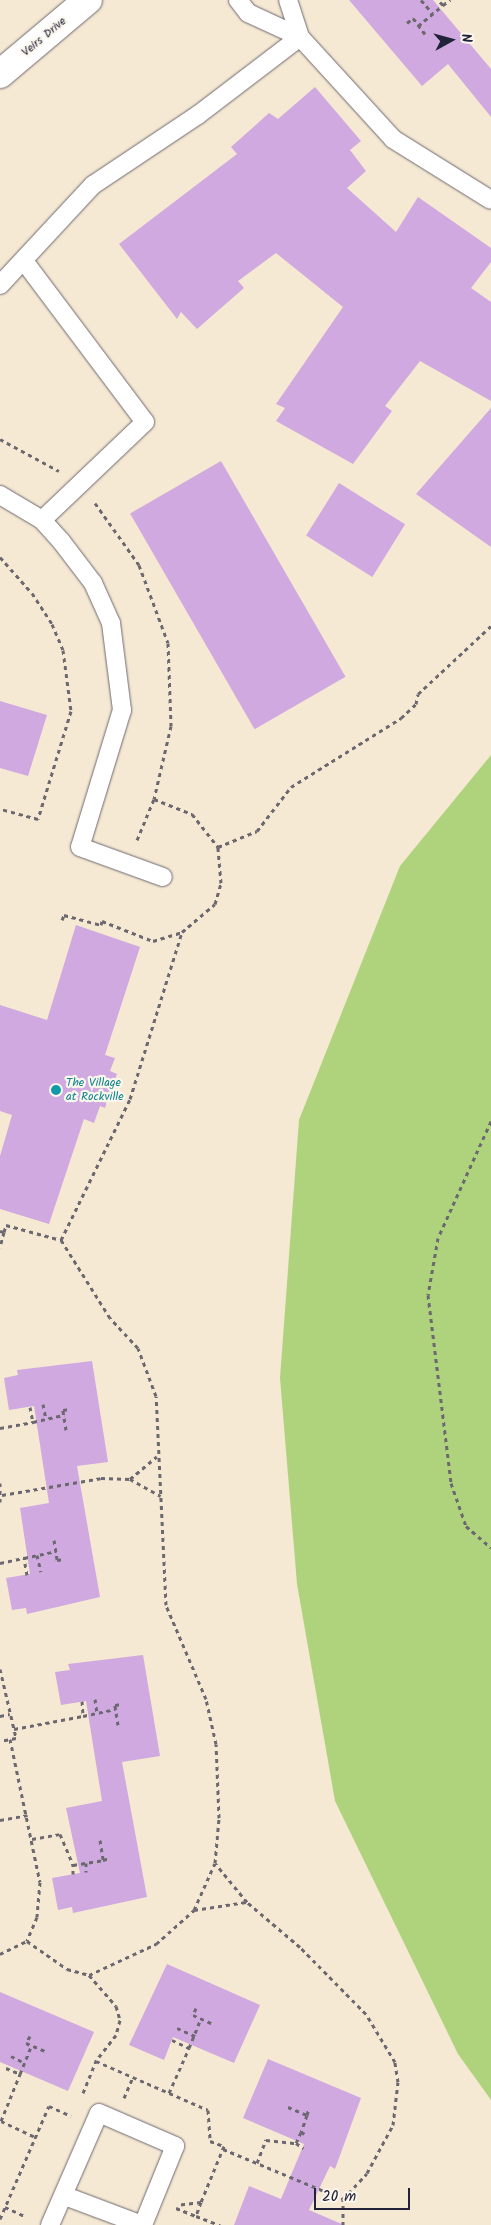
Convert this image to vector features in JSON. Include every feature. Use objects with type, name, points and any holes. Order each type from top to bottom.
[{"type":"street","name":"Veirs Drive","points":[[0,74],[88,0]]},
{"type":"lane","points":[[238,0],[248,13],[300,37],[393,139],[491,200]]},
{"type":"lane","points":[[288,0],[300,37]]},
{"type":"lane","points":[[0,285],[93,185],[198,114],[300,37]]},
{"type":"lane","points":[[24,261],[145,422],[42,520]]},
{"type":"lane","points":[[0,495],[42,520],[93,582],[111,623],[122,710],[80,847],[163,877]]},
{"type":"lane","points":[[42,2223],[64,2196],[100,2113],[175,2146],[143,2225],[64,2196]]},
{"type":"path","points":[[421,0],[433,14]]},
{"type":"path","points":[[438,0],[443,6]]},
{"type":"path","points":[[418,26],[450,0]]},
{"type":"path","points":[[407,23],[413,18],[425,34]]},
{"type":"path","points":[[0,557],[32,593],[52,624],[63,650],[71,711],[38,820],[0,809]]},
{"type":"path","points":[[62,920],[64,915],[100,926],[102,921],[153,941],[182,932],[215,904],[221,883],[218,847],[257,831],[292,787],[402,718],[416,704],[418,694],[491,626]]},
{"type":"path","points":[[127,864],[154,799]]},
{"type":"path","points":[[61,1240],[136,1084],[182,932]]},
{"type":"path","points":[[491,1121],[438,1238],[428,1295],[451,1482],[466,1526],[491,1548]]},
{"type":"path","points":[[0,1247],[2,1232],[6,1224],[61,1240],[110,1318],[145,1359],[156,1396],[157,1455],[161,1496],[166,1605],[206,1699],[216,1744],[219,1818],[214,1863],[194,1910],[156,1944],[89,1974],[67,1969],[27,1941]]},
{"type":"path","points":[[43,1404],[46,1419]]},
{"type":"path","points":[[30,1407],[33,1422]]},
{"type":"path","points":[[66,1430],[63,1410],[70,1409]]},
{"type":"path","points":[[0,1428],[64,1415]]},
{"type":"path","points":[[130,1479],[157,1455]]},
{"type":"path","points":[[2,1496],[101,1478],[130,1479],[161,1496]]},
{"type":"path","points":[[0,1484],[2,1496],[0,1502]]},
{"type":"path","points":[[54,1540],[57,1560],[65,1559]]},
{"type":"path","points":[[0,1563],[56,1551]]},
{"type":"path","points":[[37,1556],[40,1572]]},
{"type":"path","points":[[24,1558],[27,1575]]},
{"type":"path","points":[[0,1669],[16,1738],[0,1741]]},
{"type":"path","points":[[95,1699],[98,1713]]},
{"type":"path","points":[[82,1701],[83,1716]]},
{"type":"path","points":[[118,1725],[115,1705],[122,1704]]},
{"type":"path","points":[[14,1729],[115,1709]]},
{"type":"path","points":[[0,1716],[10,1714]]},
{"type":"path","points":[[0,1954],[27,1941],[39,1903],[28,1815],[10,1739]]},
{"type":"path","points":[[0,1820],[28,1815]]},
{"type":"path","points":[[32,1838],[60,1834],[73,1865],[73,1874]]},
{"type":"path","points":[[100,1840],[103,1860]]},
{"type":"path","points":[[73,1865],[110,1858]]},
{"type":"path","points":[[86,1863],[86,1872]]},
{"type":"path","points":[[214,1863],[247,1902],[342,1988],[366,2014],[394,2062],[398,2082],[393,2125],[367,2173],[343,2199],[343,2225]]},
{"type":"path","points":[[194,1910],[247,1902]]},
{"type":"path","points":[[89,1974],[116,2006],[120,2020],[116,2035],[96,2062]]},
{"type":"path","points":[[196,2008],[193,2015],[211,2023]]},
{"type":"path","points":[[169,2093],[202,2018]]},
{"type":"path","points":[[178,2028],[194,2036]]},
{"type":"path","points":[[30,2036],[26,2043],[45,2050]]},
{"type":"path","points":[[172,2040],[189,2048]]},
{"type":"path","points":[[32,2045],[1,2121],[35,2137]]},
{"type":"path","points":[[11,2056],[25,2063]]},
{"type":"path","points":[[6,2068],[20,2074]]},
{"type":"path","points":[[122,2104],[132,2077]]},
{"type":"path","points":[[288,2107],[306,2114]]},
{"type":"path","points":[[296,2143],[310,2108]]},
{"type":"path","points":[[301,2132],[308,2135]]},
{"type":"path","points":[[257,2163],[266,2140],[296,2143],[303,2148]]},
{"type":"path","points":[[223,2149],[343,2199]]},
{"type":"path","points":[[196,2216],[202,2202]]},
{"type":"path","points":[[171,2206],[220,2225]]},
{"type":"path","points":[[5,2207],[42,2223]]},
{"type":"green space","points":[[491,755],[491,2100],[458,2054],[335,1801],[297,1584],[280,1378],[299,1120],[400,866]]},
{"type":"building","points":[[349,0],[433,0],[491,69],[491,117],[448,64],[422,86]]},
{"type":"building","points":[[315,87],[361,141],[350,150],[366,171],[347,188],[396,232],[418,197],[491,248],[491,262],[471,288],[491,302],[491,401],[420,361],[385,406],[392,411],[353,464],[276,421],[285,408],[276,404],[343,307],[276,253],[238,281],[244,288],[197,329],[181,312],[177,319],[119,244],[237,154],[231,147],[269,113],[278,119]]},
{"type":"building","points":[[491,408],[491,547],[416,494]]},
{"type":"building","points":[[221,461],[346,677],[255,729],[130,514]]},
{"type":"building","points":[[339,483],[405,524],[372,577],[306,536]]},
{"type":"building","points":[[0,701],[47,715],[28,776],[0,768]]},
{"type":"building","name":"The Village at Rockville","points":[[76,925],[140,947],[105,1055],[115,1058],[110,1071],[117,1074],[105,1108],[100,1106],[94,1123],[84,1119],[49,1224],[0,1209],[0,1156],[12,1115],[0,1111],[0,1005],[47,1020]]},
{"type":"building","points":[[92,1361],[108,1462],[77,1466],[100,1597],[27,1614],[26,1608],[12,1610],[6,1578],[30,1574],[20,1508],[49,1503],[34,1406],[9,1410],[4,1378],[18,1375],[17,1370]]},
{"type":"building","points":[[143,1655],[160,1756],[122,1762],[147,1897],[73,1913],[72,1907],[58,1910],[52,1878],[80,1873],[66,1808],[102,1801],[86,1701],[61,1705],[55,1672],[70,1670],[68,1664]]},
{"type":"building","points":[[167,1964],[260,2005],[234,2063],[173,2037],[164,2060],[129,2045]]},
{"type":"building","points":[[0,1992],[94,2032],[68,2091],[0,2062]]},
{"type":"building","points":[[268,2059],[361,2098],[335,2169],[330,2166],[309,2210],[344,2225],[234,2225],[249,2186],[281,2199],[304,2144],[243,2118]]},
{"type":"place","name":"The Village at Rockville","points":[[56,1090]]}]
